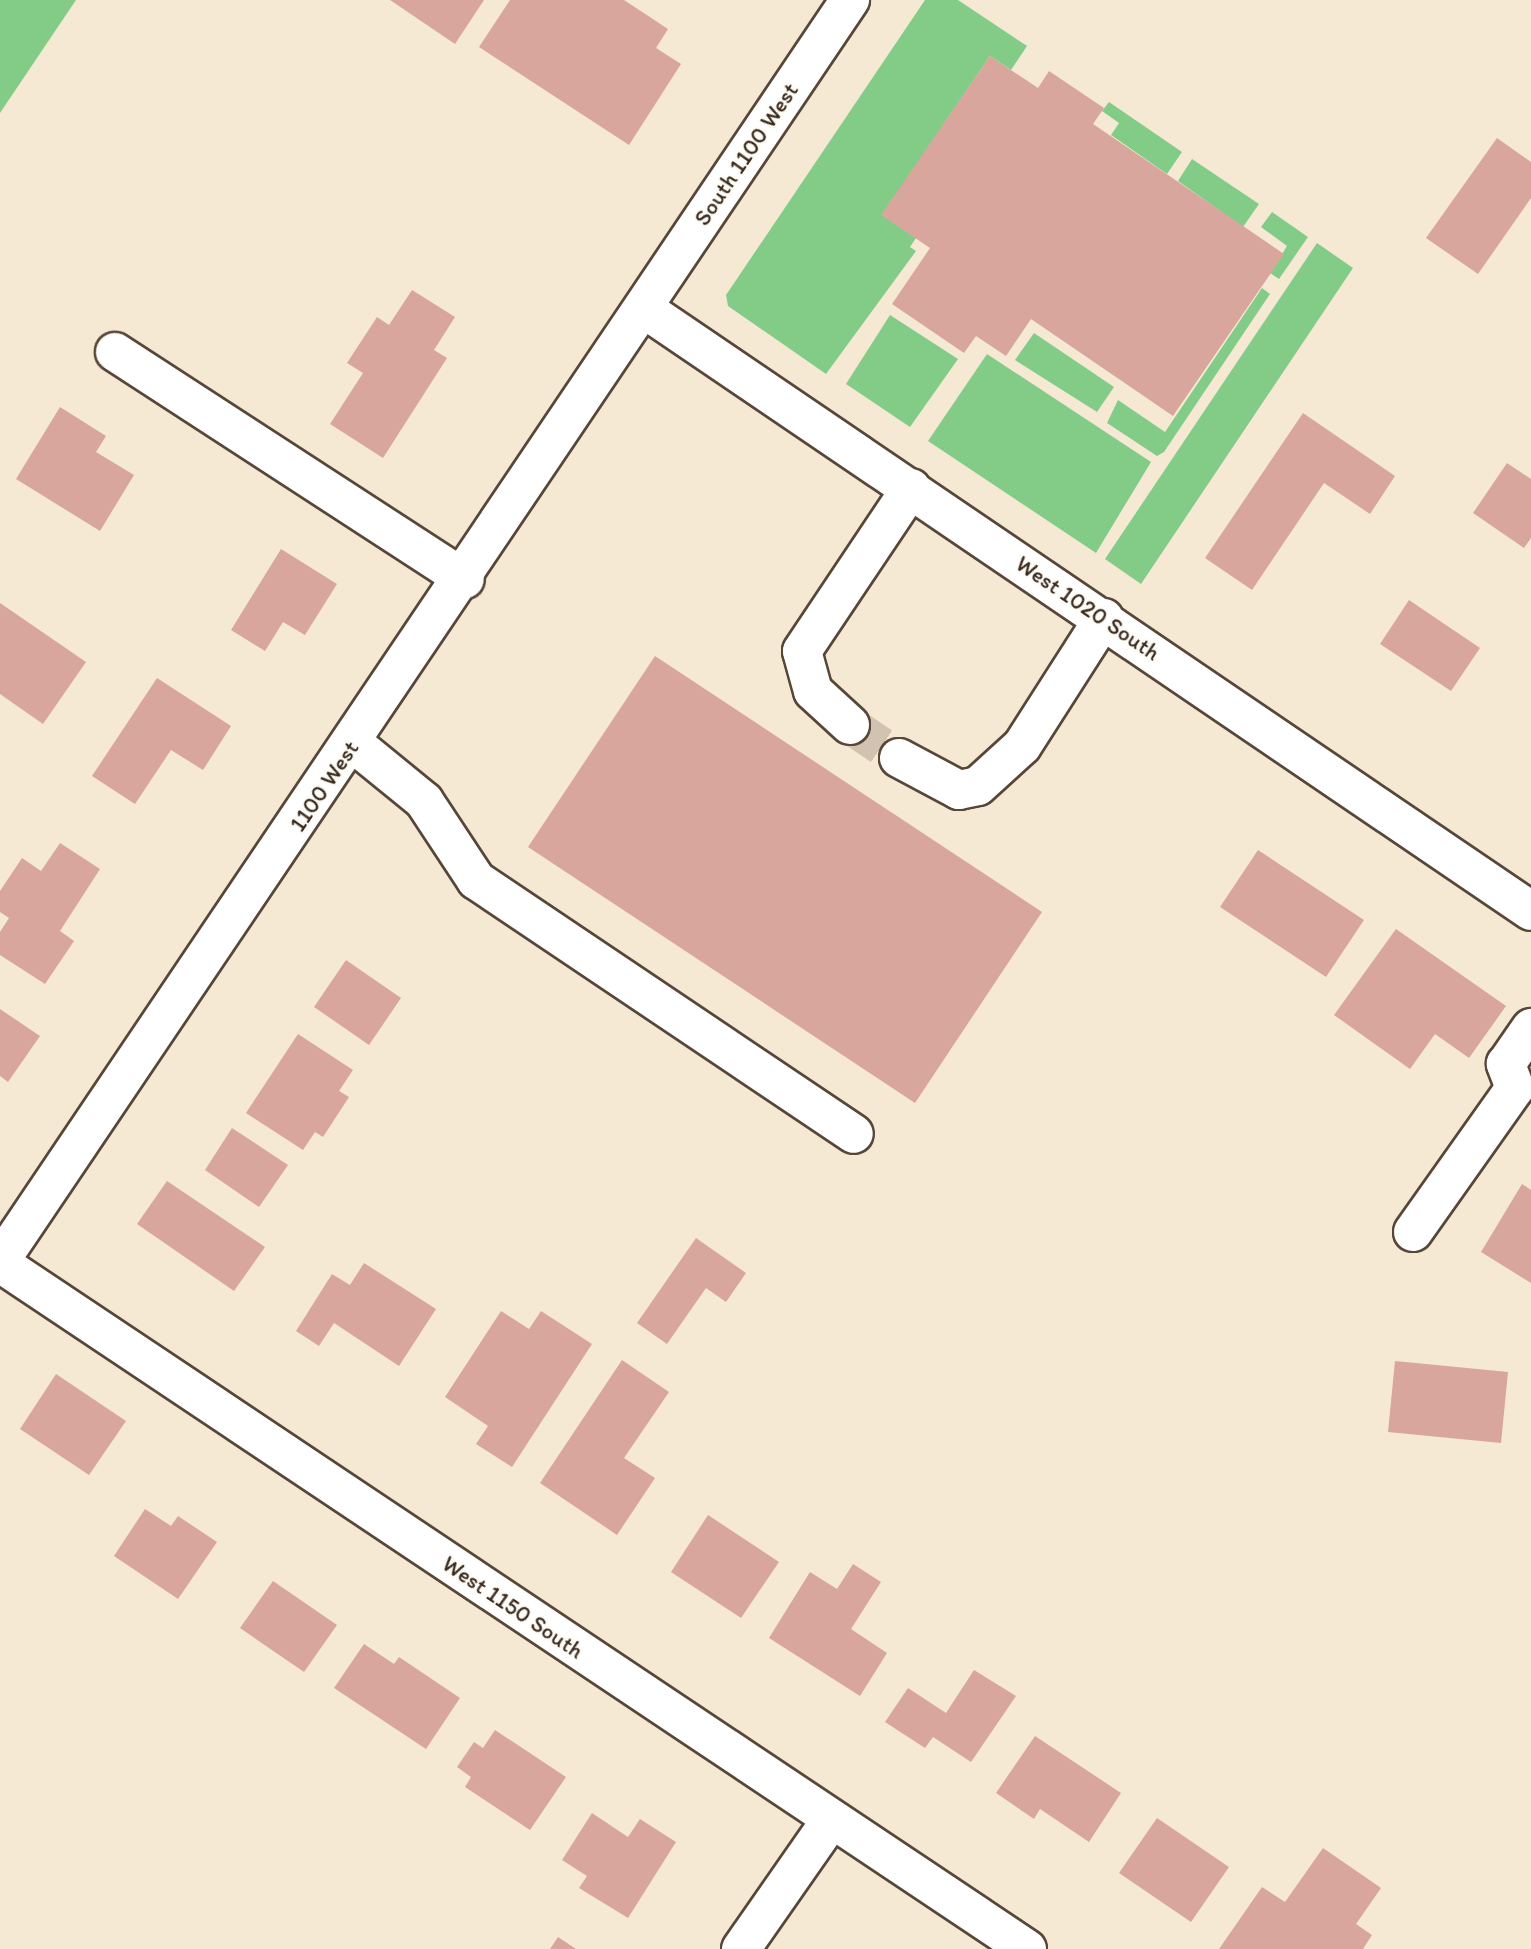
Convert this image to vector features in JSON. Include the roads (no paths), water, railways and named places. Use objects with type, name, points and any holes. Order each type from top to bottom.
[{"type":"street","name":"South 1100 West","points":[[643,308],[850,0]]},
{"type":"street","name":"West 1020 South","points":[[643,308],[1104,618],[1531,911]]},
{"type":"street","name":"1100 West","points":[[0,1262],[465,579],[643,308]]},
{"type":"street","points":[[115,352],[465,579]]},
{"type":"street","points":[[850,725],[813,691],[802,651],[911,488]]},
{"type":"street","points":[[900,758],[959,790],[978,786],[1022,746],[1104,618]]},
{"type":"street","points":[[353,744],[424,801],[476,880],[854,1134]]},
{"type":"street","points":[[1413,1232],[1523,1088],[1506,1064],[1531,1028]]},
{"type":"street","name":"West 1150 South","points":[[0,1262],[1027,1949]]},
{"type":"street","points":[[741,1949],[831,1820]]},
{"type":"tunnel","points":[[850,725],[899,758]]}]
